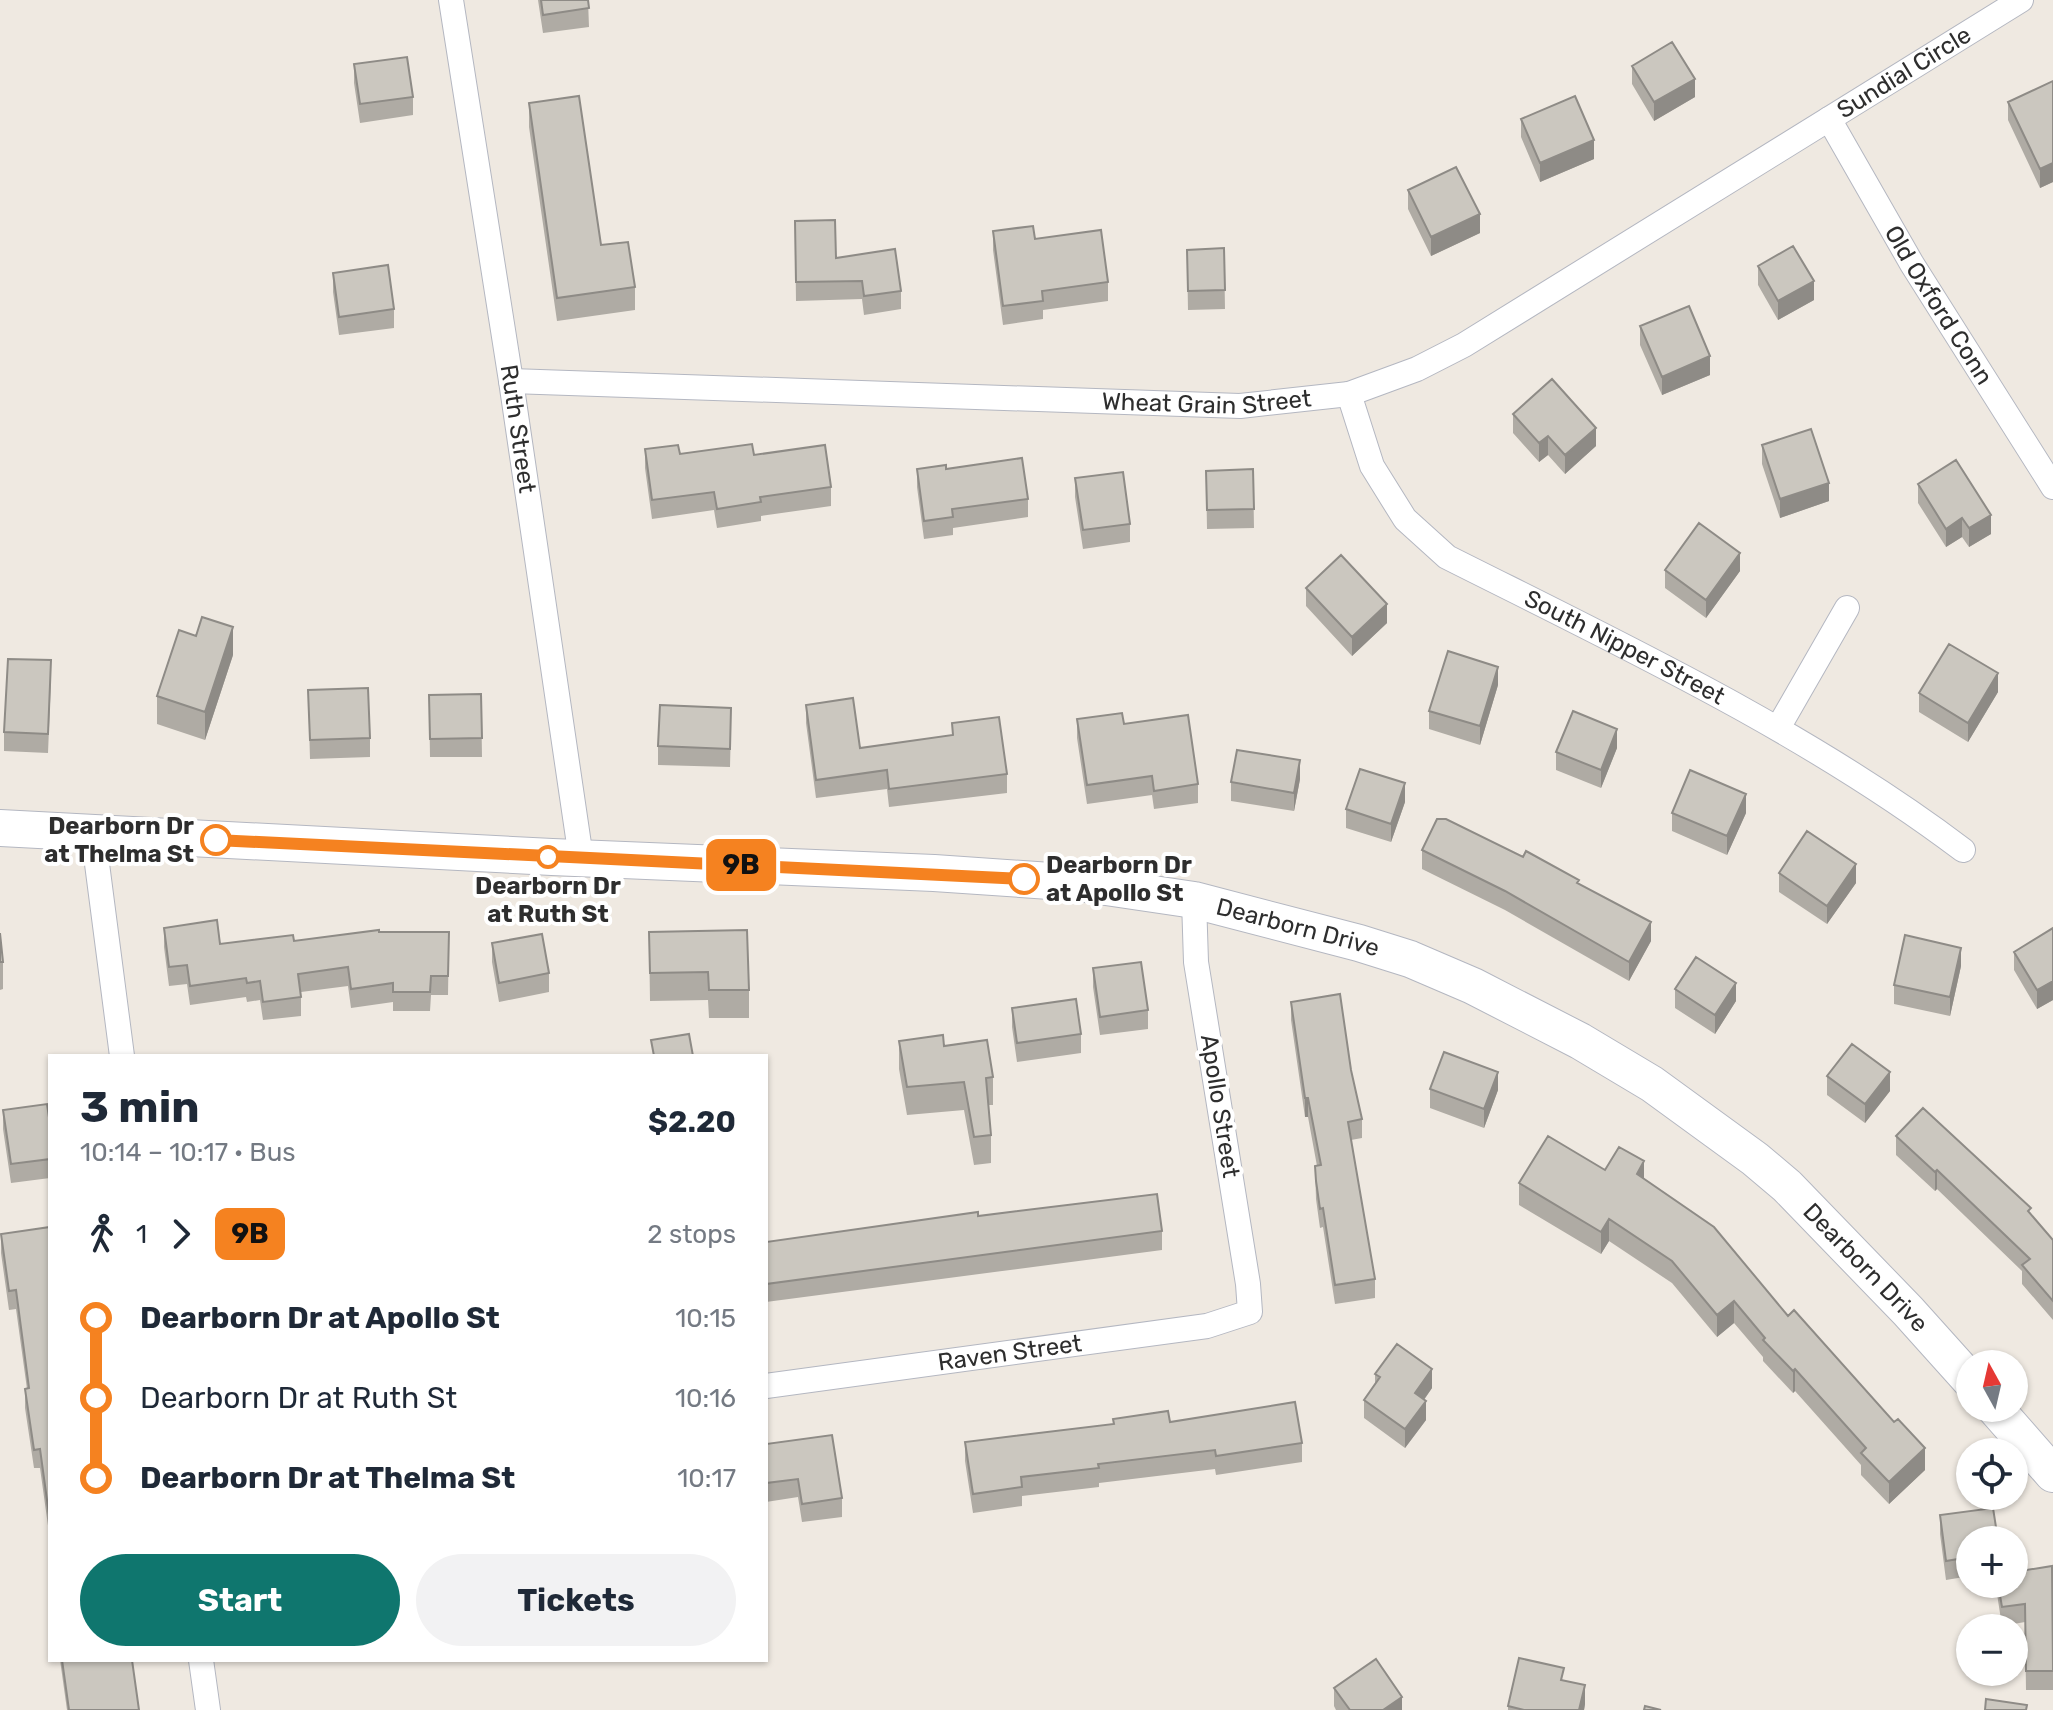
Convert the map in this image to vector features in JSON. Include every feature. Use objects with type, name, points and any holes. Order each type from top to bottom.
[{"type":"street","name":"Ruth Street","points":[[451,0],[581,858]]},
{"type":"street","name":"Sundial Circle","points":[[1829,119],[2021,0]]},
{"type":"street","name":"Wheat Grain Street","points":[[511,381],[1240,406],[1349,394],[1417,369],[1464,345],[1829,119]]},
{"type":"street","name":"Old Oxford Conn","points":[[1829,119],[1912,264],[2053,487]]},
{"type":"street","name":"South Nipper Street","points":[[1349,394],[1372,466],[1405,519],[1447,557],[1778,728],[1912,811],[1963,850]]},
{"type":"street","points":[[1778,728],[1847,608]]},
{"type":"street","name":"Dearborn Drive","points":[[0,828],[1050,881],[1194,900],[1359,943],[1410,959],[1533,1015],[1652,1084],[1787,1186],[1956,1364]]},
{"type":"street","points":[[93,833],[122,1054]]},
{"type":"street","name":"Apollo Street","points":[[1194,900],[1196,962],[1250,1312]]},
{"type":"street","name":"Raven Street","points":[[768,1386],[1207,1326],[1250,1312]]},
{"type":"street","points":[[2007,1422],[2053,1474]]},
{"type":"street","points":[[201,1662],[208,1710]]},
{"type":"building","points":[[541,0],[588,0],[589,8],[543,15]]},
{"type":"building","points":[[1672,42],[1695,79],[1654,102],[1632,66]]},
{"type":"building","points":[[407,57],[413,97],[360,104],[354,64]]},
{"type":"building","points":[[2053,81],[2053,163],[2040,169],[2008,102]]},
{"type":"building","points":[[579,96],[601,245],[628,242],[635,287],[557,298],[529,103]]},
{"type":"building","points":[[1575,96],[1594,140],[1540,163],[1521,119]]},
{"type":"building","points":[[1456,167],[1480,214],[1431,237],[1408,190]]},
{"type":"building","points":[[835,220],[836,258],[895,249],[901,291],[864,296],[862,281],[796,282],[795,221]]},
{"type":"building","points":[[1033,226],[1035,239],[1101,230],[1108,282],[1042,291],[1043,301],[1003,306],[993,231]]},
{"type":"building","points":[[1793,246],[1814,281],[1778,301],[1758,266]]},
{"type":"building","points":[[1224,248],[1225,290],[1188,291],[1187,250]]},
{"type":"building","points":[[388,265],[394,309],[339,317],[333,273]]},
{"type":"building","points":[[1689,306],[1710,356],[1662,377],[1640,326]]},
{"type":"building","points":[[1552,379],[1596,428],[1565,455],[1548,436],[1539,443],[1513,414]]},
{"type":"building","points":[[1811,429],[1829,483],[1780,499],[1762,445]]},
{"type":"building","points":[[752,444],[754,455],[825,445],[831,487],[760,497],[761,502],[717,509],[714,492],[652,500],[645,449],[678,445],[680,454]]},
{"type":"building","points":[[1022,458],[1028,499],[952,509],[953,517],[924,521],[917,469],[946,465],[946,469]]},
{"type":"building","points":[[1956,460],[1991,515],[1969,528],[1962,518],[1946,529],[1918,484]]},
{"type":"building","points":[[1253,469],[1254,509],[1207,510],[1206,471]]},
{"type":"building","points":[[1123,472],[1130,524],[1083,530],[1075,478]]},
{"type":"building","points":[[1699,523],[1740,553],[1706,600],[1665,570]]},
{"type":"building","points":[[1341,555],[1387,604],[1352,637],[1306,588]]},
{"type":"building","points":[[202,617],[233,627],[205,712],[157,696],[179,630],[196,636]]},
{"type":"building","points":[[1949,644],[1998,673],[1968,723],[1919,693]]},
{"type":"building","points":[[1448,651],[1498,667],[1480,726],[1429,711]]},
{"type":"building","points":[[8,659],[51,660],[48,734],[4,732]]},
{"type":"building","points":[[368,688],[370,738],[310,740],[308,690]]},
{"type":"building","points":[[481,694],[482,738],[430,739],[429,695]]},
{"type":"building","points":[[853,698],[860,748],[953,735],[952,723],[999,717],[1007,774],[889,789],[887,770],[816,780],[806,705]]},
{"type":"building","points":[[660,705],[731,708],[730,749],[658,746]]},
{"type":"building","points":[[1573,711],[1617,729],[1601,770],[1556,752]]},
{"type":"building","points":[[1122,713],[1124,724],[1188,715],[1198,784],[1154,791],[1152,776],[1087,785],[1077,719]]},
{"type":"building","points":[[1237,750],[1300,760],[1294,793],[1231,782]]},
{"type":"building","points":[[1360,769],[1405,783],[1391,824],[1346,809]]},
{"type":"building","points":[[1690,770],[1746,794],[1727,836],[1672,813]]},
{"type":"building","points":[[1437,819],[1446,819],[1523,857],[1526,851],[1579,880],[1577,883],[1651,922],[1629,962],[1505,891],[1422,850]]},
{"type":"building","points":[[1807,831],[1856,864],[1827,906],[1779,873]]},
{"type":"building","points":[[217,920],[220,944],[293,935],[294,941],[379,930],[449,932],[448,976],[431,976],[430,992],[393,992],[393,983],[351,989],[348,967],[298,974],[301,997],[263,1002],[260,981],[247,983],[246,978],[190,986],[187,965],[169,967],[164,928]]},
{"type":"building","points":[[2053,928],[2053,981],[2037,990],[2014,952]]},
{"type":"building","points":[[747,930],[749,990],[709,990],[708,972],[650,973],[649,932]]},
{"type":"building","points":[[0,933],[3,962],[0,962]]},
{"type":"building","points":[[542,934],[549,973],[499,983],[492,943]]},
{"type":"building","points":[[1905,935],[1961,948],[1950,997],[1894,985]]},
{"type":"building","points":[[1696,957],[1736,983],[1715,1015],[1675,989]]},
{"type":"building","points":[[1141,962],[1148,1010],[1100,1017],[1093,968]]},
{"type":"building","points":[[1340,994],[1362,1119],[1348,1122],[1375,1279],[1335,1285],[1316,1181],[1315,1166],[1321,1165],[1308,1098],[1305,1098],[1291,1002]]},
{"type":"building","points":[[1076,999],[1081,1034],[1017,1043],[1012,1008]]},
{"type":"building","points":[[689,1034],[693,1054],[654,1054],[651,1040]]},
{"type":"building","points":[[943,1035],[944,1046],[987,1040],[993,1077],[986,1078],[991,1135],[974,1137],[964,1082],[907,1087],[899,1041]]},
{"type":"building","points":[[1852,1044],[1890,1072],[1865,1104],[1827,1076]]},
{"type":"building","points":[[1444,1052],[1498,1072],[1484,1109],[1430,1089]]},
{"type":"building","points":[[47,1104],[48,1159],[11,1164],[3,1110]]},
{"type":"building","points":[[1923,1108],[2031,1208],[2028,1211],[2053,1240],[2053,1301],[2022,1265],[2030,1259],[1937,1170],[1935,1172],[1896,1136]]},
{"type":"building","points":[[1548,1136],[1605,1170],[1619,1147],[1644,1161],[1637,1174],[1714,1227],[1788,1316],[1794,1310],[1894,1422],[1898,1419],[1925,1448],[1889,1482],[1861,1453],[1866,1448],[1795,1369],[1793,1371],[1763,1340],[1765,1338],[1734,1301],[1717,1315],[1672,1261],[1609,1219],[1601,1232],[1519,1183]]},
{"type":"building","points":[[1157,1194],[1162,1231],[768,1284],[768,1242],[978,1212],[978,1216]]},
{"type":"building","points":[[48,1227],[48,1507],[40,1449],[34,1450],[25,1389],[29,1388],[16,1290],[9,1291],[1,1234]]},
{"type":"building","points":[[1397,1344],[1432,1369],[1415,1393],[1426,1401],[1405,1429],[1364,1400],[1380,1377],[1375,1374]]},
{"type":"building","points":[[1295,1402],[1302,1443],[1216,1456],[1215,1450],[1098,1464],[1099,1468],[1021,1477],[1022,1487],[973,1494],[965,1442],[1114,1424],[1113,1419],[1168,1411],[1170,1422]]},
{"type":"building","points":[[832,1435],[842,1498],[802,1504],[798,1479],[768,1483],[768,1444]]},
{"type":"building","points":[[1993,1510],[1996,1526],[1956,1526],[1956,1559],[1946,1561],[1940,1515]]},
{"type":"building","points":[[2052,1566],[2053,1671],[2028,1671],[2028,1614],[2025,1614],[2025,1604],[2002,1607],[2000,1598],[2028,1598],[2028,1570]]},
{"type":"building","points":[[1519,1658],[1564,1668],[1561,1680],[1585,1685],[1579,1710],[1524,1710],[1508,1706]]},
{"type":"building","points":[[1376,1659],[1402,1697],[1383,1710],[1350,1710],[1334,1688]]},
{"type":"building","points":[[62,1662],[132,1662],[139,1710],[69,1710]]},
{"type":"building","points":[[1986,1699],[2027,1705],[2026,1710],[1985,1710]]},
{"type":"bus line","name":"9B","points":[[216,840],[1024,879]]},
{"type":"place","name":"Dearborn Dr at Thelma St","points":[[216,840]]},
{"type":"place","name":"Dearborn Dr at Ruth St","points":[[548,857]]},
{"type":"place","name":"Dearborn Dr at Apollo St","points":[[1024,879]]}]
